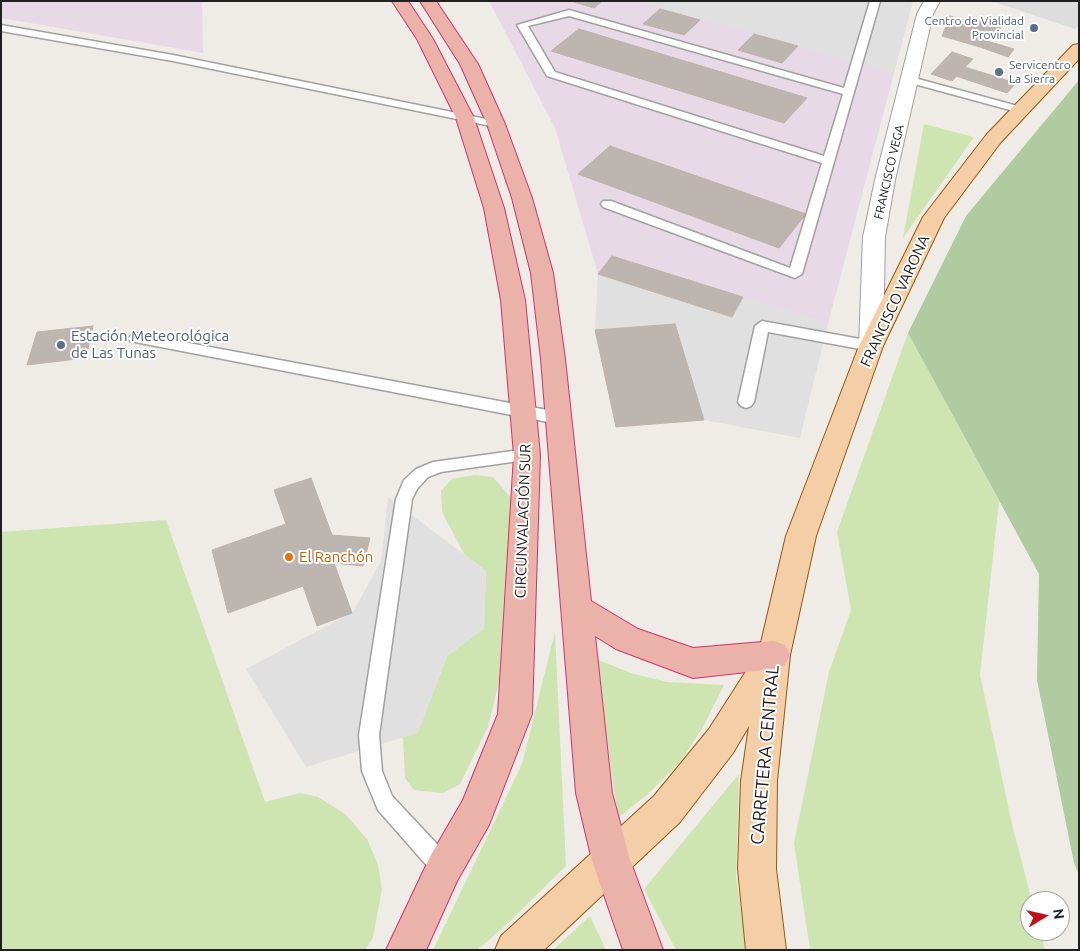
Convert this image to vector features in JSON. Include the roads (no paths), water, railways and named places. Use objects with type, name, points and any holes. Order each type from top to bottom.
[{"type":"highway","name":"CIRCUNVALACIÓN SUR","points":[[400,1],[425,39],[465,118],[494,208],[512,300],[527,455],[515,714],[476,812],[444,868],[406,950]]},
{"type":"highway","points":[[428,1],[469,64],[496,124],[522,198],[542,273],[594,793],[611,860],[643,950]]},
{"type":"highway","points":[[576,608],[627,639],[693,663],[774,655]]},
{"type":"main road","name":"FRANCISCO VARONA","points":[[774,655],[801,536],[871,346],[934,217],[994,138],[1079,49]]},
{"type":"main road","name":"CARRETERA CENTRAL","points":[[515,950],[667,809],[721,741],[774,655]]},
{"type":"main road","name":"CARRETERA CENTRAL","points":[[766,950],[757,869],[759,781],[774,655]]},
{"type":"street","name":"FRANCISCO VEGA","points":[[871,346],[874,237],[885,180],[911,80],[925,14],[932,1]]},
{"type":"lane","points":[[607,204],[795,274],[875,1]]},
{"type":"lane","points":[[828,161],[551,74],[522,25],[569,13],[848,92]]},
{"type":"lane","points":[[1,28],[173,58],[496,124]]},
{"type":"lane","points":[[911,80],[1021,110]]},
{"type":"lane","points":[[746,402],[762,326],[871,346]]},
{"type":"lane","points":[[135,338],[558,418]]},
{"type":"lane","points":[[444,868],[385,803],[372,771],[369,735],[404,499],[410,485],[422,473],[439,466],[527,455]]},
{"type":"place","name":"Centro de Vialidad Provincial","points":[[1034,28]]},
{"type":"place","name":"Servicentro La Sierra","points":[[999,72]]},
{"type":"place","name":"Estación Meteorológica de Las Tunas","points":[[61,345]]},
{"type":"place","name":"El Ranchón","points":[[289,557]]}]
